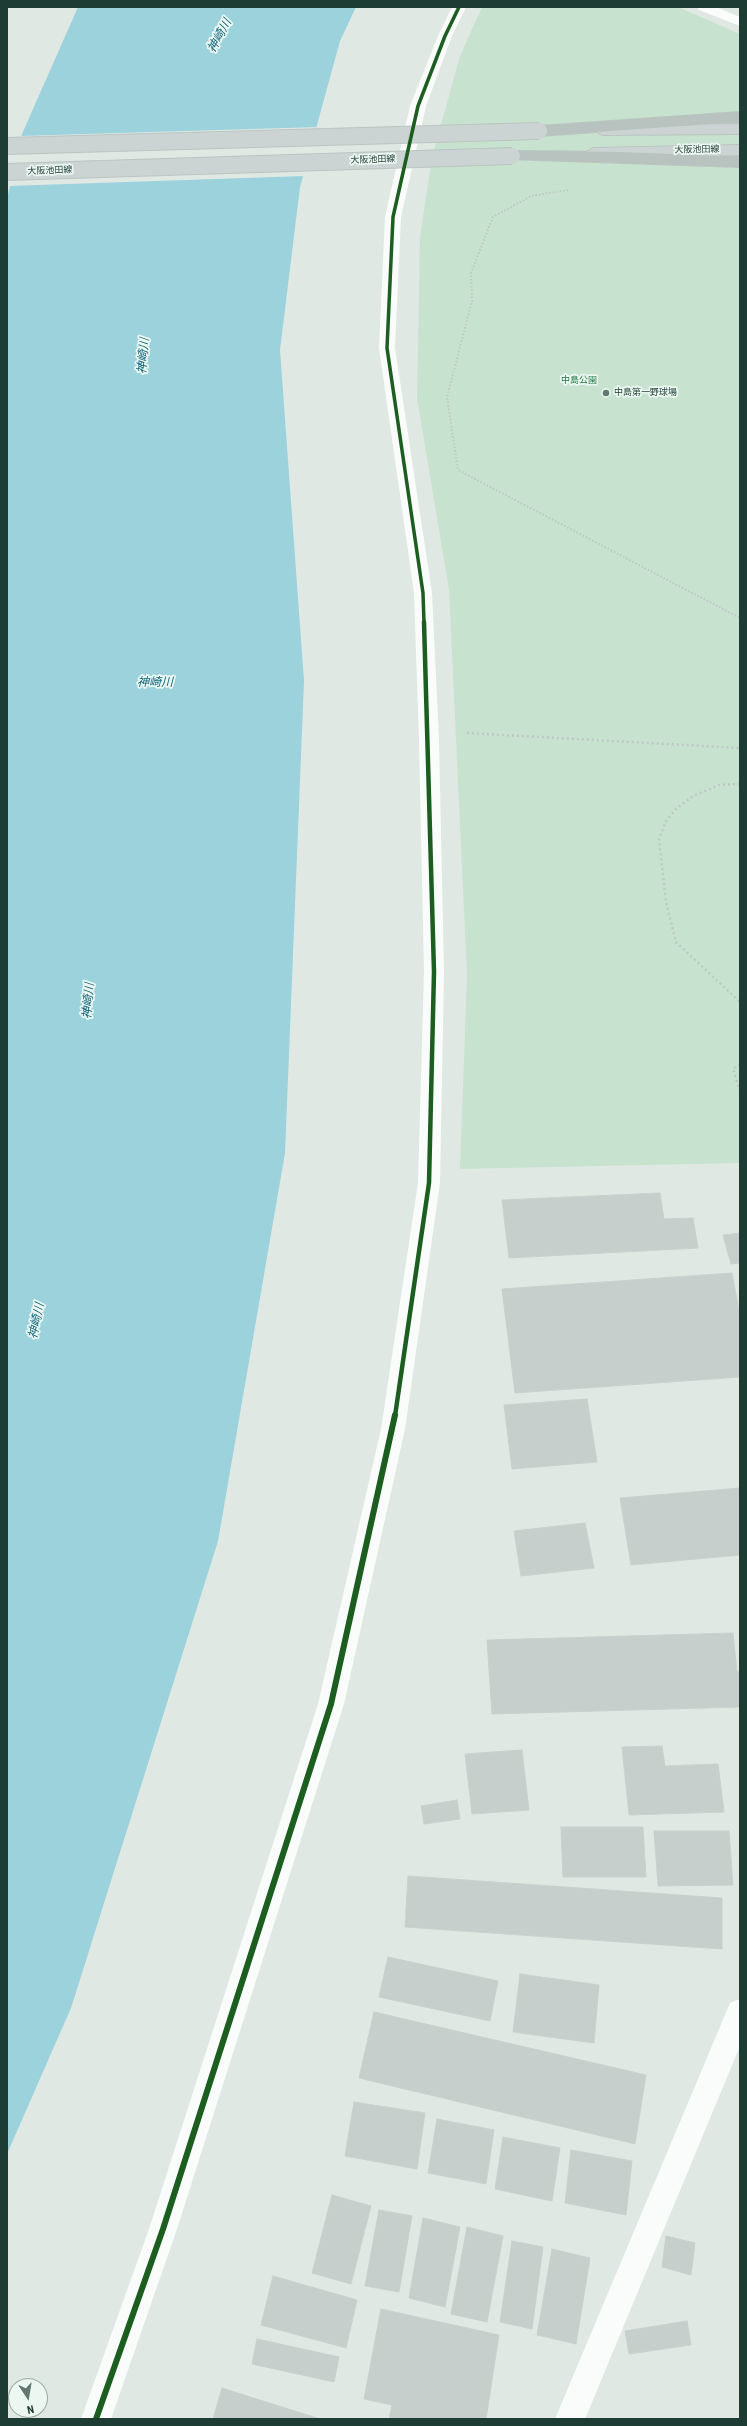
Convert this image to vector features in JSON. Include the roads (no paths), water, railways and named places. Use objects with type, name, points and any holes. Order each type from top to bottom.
[{"type":"highway","points":[[539,131],[740,117]]},
{"type":"highway","points":[[512,156],[631,157],[740,162]]},
{"type":"main road","name":"大阪池田線","points":[[7,146],[539,131],[740,129]]},
{"type":"main road","name":"大阪池田線","points":[[7,172],[740,150]]},
{"type":"street","points":[[96,2419],[163,2229],[331,1704],[393,1429],[429,1183],[434,972],[429,740],[423,593],[388,348],[393,225],[418,106],[445,36],[459,7]]},
{"type":"street","points":[[704,7],[740,22]]},
{"type":"street","points":[[570,2419],[740,2013]]},
{"type":"water","name":"神崎川","points":[[78,7],[356,7],[340,41],[300,187],[280,350],[304,681],[285,1153],[218,1541],[71,2008],[7,2154],[7,199],[22,134]]},
{"type":"place","name":"中島第一野球場","points":[[606,393]]},
{"type":"park label","name":"中島公園","points":[[579,381]]}]
